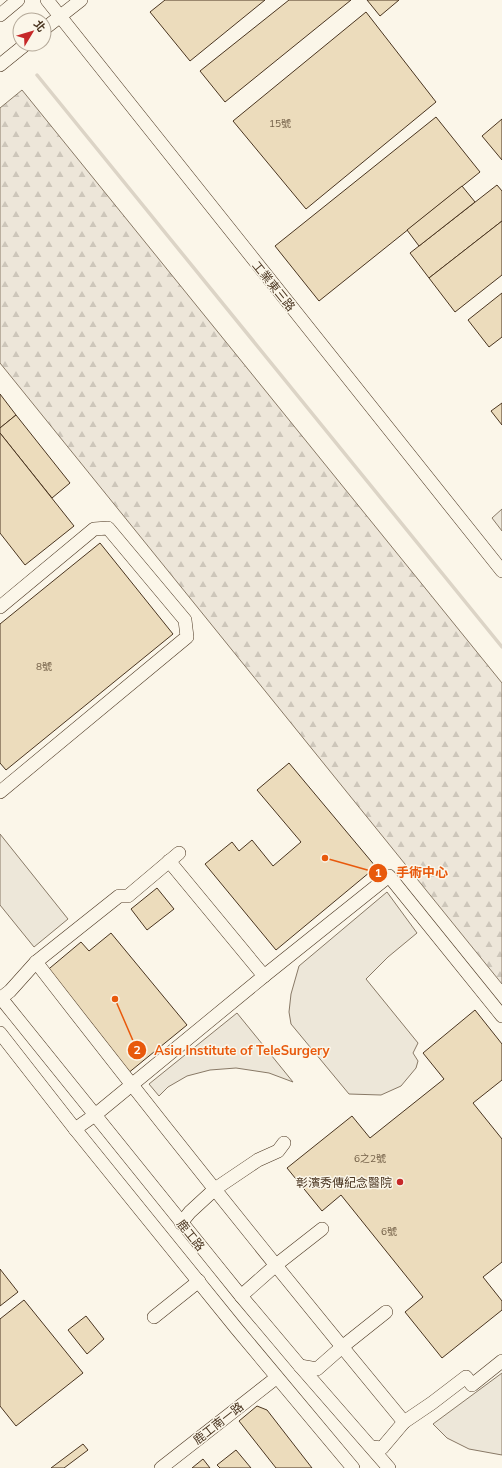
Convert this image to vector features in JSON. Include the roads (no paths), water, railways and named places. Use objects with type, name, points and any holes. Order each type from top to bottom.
[{"type":"street","points":[[0,15],[18,0]]},
{"type":"street","name":"工業東三路","points":[[48,0],[502,571]]},
{"type":"street","points":[[52,24],[81,0]]},
{"type":"street","points":[[0,65],[16,52]]},
{"type":"street","points":[[0,607],[94,529],[108,528],[185,620],[187,638],[0,792]]},
{"type":"street","points":[[0,998],[10,991],[36,962],[118,896],[128,896],[174,857],[264,976]]},
{"type":"street","points":[[76,1129],[389,876],[502,1016]]},
{"type":"street","points":[[36,962],[131,1084],[404,1422]]},
{"type":"street","name":"鹿工路","points":[[0,998],[241,1296],[389,1468]]},
{"type":"street","name":"鹿工路","points":[[0,1033],[276,1378],[294,1397],[353,1468]]},
{"type":"street","points":[[181,1222],[215,1189],[258,1160],[278,1151],[284,1144]]},
{"type":"street","points":[[241,1296],[276,1265],[322,1229]]},
{"type":"street","points":[[154,1317],[199,1281]]},
{"type":"street","points":[[300,1366],[317,1369],[386,1312]]},
{"type":"street","points":[[372,1448],[382,1448],[404,1422],[466,1377],[472,1385],[502,1361]]},
{"type":"street","name":"鹿工南一路","points":[[161,1468],[276,1378]]},
{"type":"waterway","points":[[37,75],[502,647]]},
{"type":"place","name":"手術中心","points":[[325,858]]},
{"type":"place","name":"Asia Institute of TeleSurgery","points":[[115,999]]},
{"type":"place","name":"彰濱秀傳紀念醫院","points":[[400,1182]]}]
